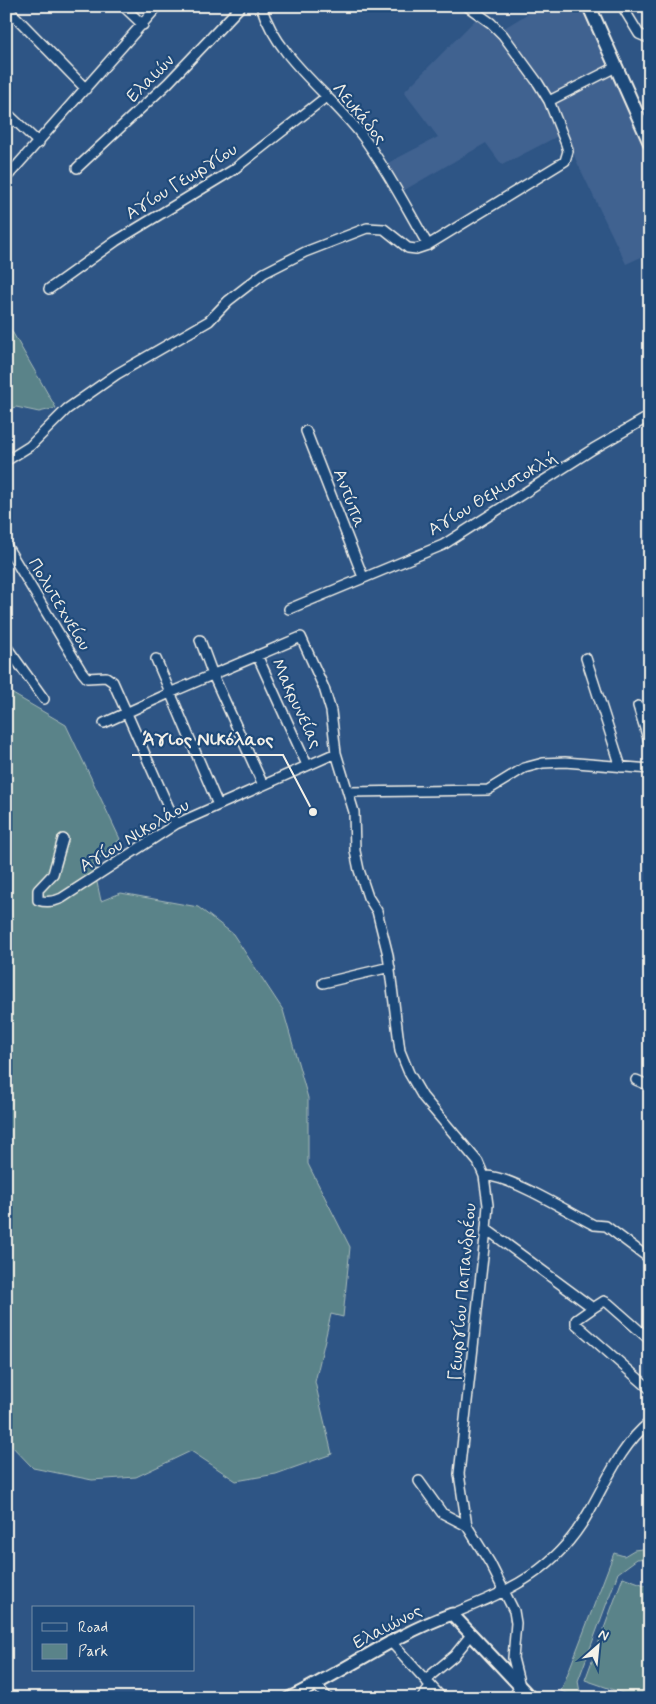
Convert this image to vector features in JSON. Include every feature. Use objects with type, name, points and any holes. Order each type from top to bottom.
[{"type":"main road","points":[[589,6],[650,143]]},
{"type":"street","points":[[123,6],[143,25]]},
{"type":"street","points":[[6,178],[39,143],[158,6]]},
{"type":"street","name":"Ελαιών","points":[[78,168],[168,83],[241,6]]},
{"type":"street","name":"Λευκάδος","points":[[261,6],[266,21],[274,35],[362,137],[428,245]]},
{"type":"street","points":[[6,461],[30,446],[67,409],[117,374],[209,321],[256,278],[272,268],[305,252],[367,228],[384,230],[408,248],[416,249],[428,245],[565,161],[568,151],[549,101],[502,35],[491,23],[466,6]]},
{"type":"street","points":[[622,6],[638,34],[646,37],[650,34]]},
{"type":"street","points":[[6,7],[86,89]]},
{"type":"street","points":[[549,101],[616,67]]},
{"type":"street","name":"Αγίου Γεωργίου","points":[[49,289],[116,241],[207,184],[233,170],[326,97]]},
{"type":"street","points":[[6,112],[39,143]]},
{"type":"street","name":"Αγίου Θεμιστοκλή","points":[[290,608],[443,545],[593,449],[650,416]]},
{"type":"street","name":"Αντύπα","points":[[306,431],[363,577]]},
{"type":"street","name":"Πολυτεχνείου","points":[[6,545],[87,678],[106,677],[113,682],[127,714]]},
{"type":"street","name":"Γεωργίου Παπανδρέου","points":[[257,655],[301,637],[324,688],[331,711],[336,753],[354,812],[355,851],[359,870],[368,897],[377,911],[390,968],[400,1051],[409,1074],[423,1097],[478,1162],[484,1176],[488,1205],[486,1229],[458,1474],[467,1526],[505,1591],[514,1611],[516,1623],[513,1658],[520,1686]]},
{"type":"street","points":[[200,640],[213,675],[263,785]]},
{"type":"street","points":[[6,646],[44,699]]},
{"type":"street","points":[[104,723],[257,655]]},
{"type":"street","name":"Μακρυνείας","points":[[257,655],[307,765]]},
{"type":"street","points":[[586,658],[621,767]]},
{"type":"street","points":[[156,659],[172,692],[218,805]]},
{"type":"street","points":[[638,706],[650,745]]},
{"type":"street","points":[[127,714],[176,824]]},
{"type":"street","name":"Αγίου Νικολάου","points":[[63,840],[53,874],[38,890],[38,900],[48,902],[62,898],[176,824],[336,753]]},
{"type":"street","points":[[349,792],[488,790],[524,768],[543,763],[565,762],[650,769]]},
{"type":"street","points":[[323,983],[390,968]]},
{"type":"street","points":[[636,1080],[650,1086]]},
{"type":"street","points":[[484,1176],[493,1175],[594,1224],[606,1226],[650,1260]]},
{"type":"street","points":[[486,1229],[593,1308]]},
{"type":"street","points":[[650,1340],[608,1303],[604,1302],[576,1320],[576,1324],[650,1389]]},
{"type":"street","name":"Ελαιώνος","points":[[288,1698],[316,1685],[390,1641],[522,1583],[548,1563],[571,1541],[624,1450],[648,1426]]},
{"type":"street","points":[[419,1481],[442,1513],[467,1526]]},
{"type":"street","points":[[452,1614],[531,1698]]},
{"type":"street","points":[[422,1698],[431,1675],[454,1656],[471,1635]]},
{"type":"street","points":[[390,1641],[442,1698]]},
{"type":"street","points":[[316,1685],[328,1698]]},
{"type":"street","points":[[514,1698],[520,1686]]},
{"type":"shaded area","points":[[540,6],[582,6],[650,158],[650,253],[626,264],[576,160],[561,121],[501,30]]},
{"type":"shaded area","points":[[478,17],[488,25],[539,87],[560,135],[502,165],[486,143],[401,192],[384,165],[438,137],[404,92]]},
{"type":"green space","points":[[6,321],[56,408],[39,412],[16,407],[6,409]]},
{"type":"green space","points":[[6,690],[66,725],[120,839],[93,864],[101,901],[121,893],[198,907],[233,934],[283,1010],[308,1098],[308,1164],[350,1247],[343,1317],[331,1314],[315,1382],[332,1454],[276,1474],[236,1481],[191,1451],[136,1477],[92,1480],[33,1468],[6,1440]]},
{"type":"green space","points":[[650,1548],[650,1558],[637,1559],[618,1573],[578,1681],[581,1698],[572,1698],[571,1695],[561,1691],[614,1553],[624,1556],[634,1550]]},
{"type":"green space","points":[[623,1577],[650,1587],[650,1692],[648,1698],[637,1698],[585,1680]]},
{"type":"place","name":"Άγιος Νικόλαος","points":[[313,812]]}]
